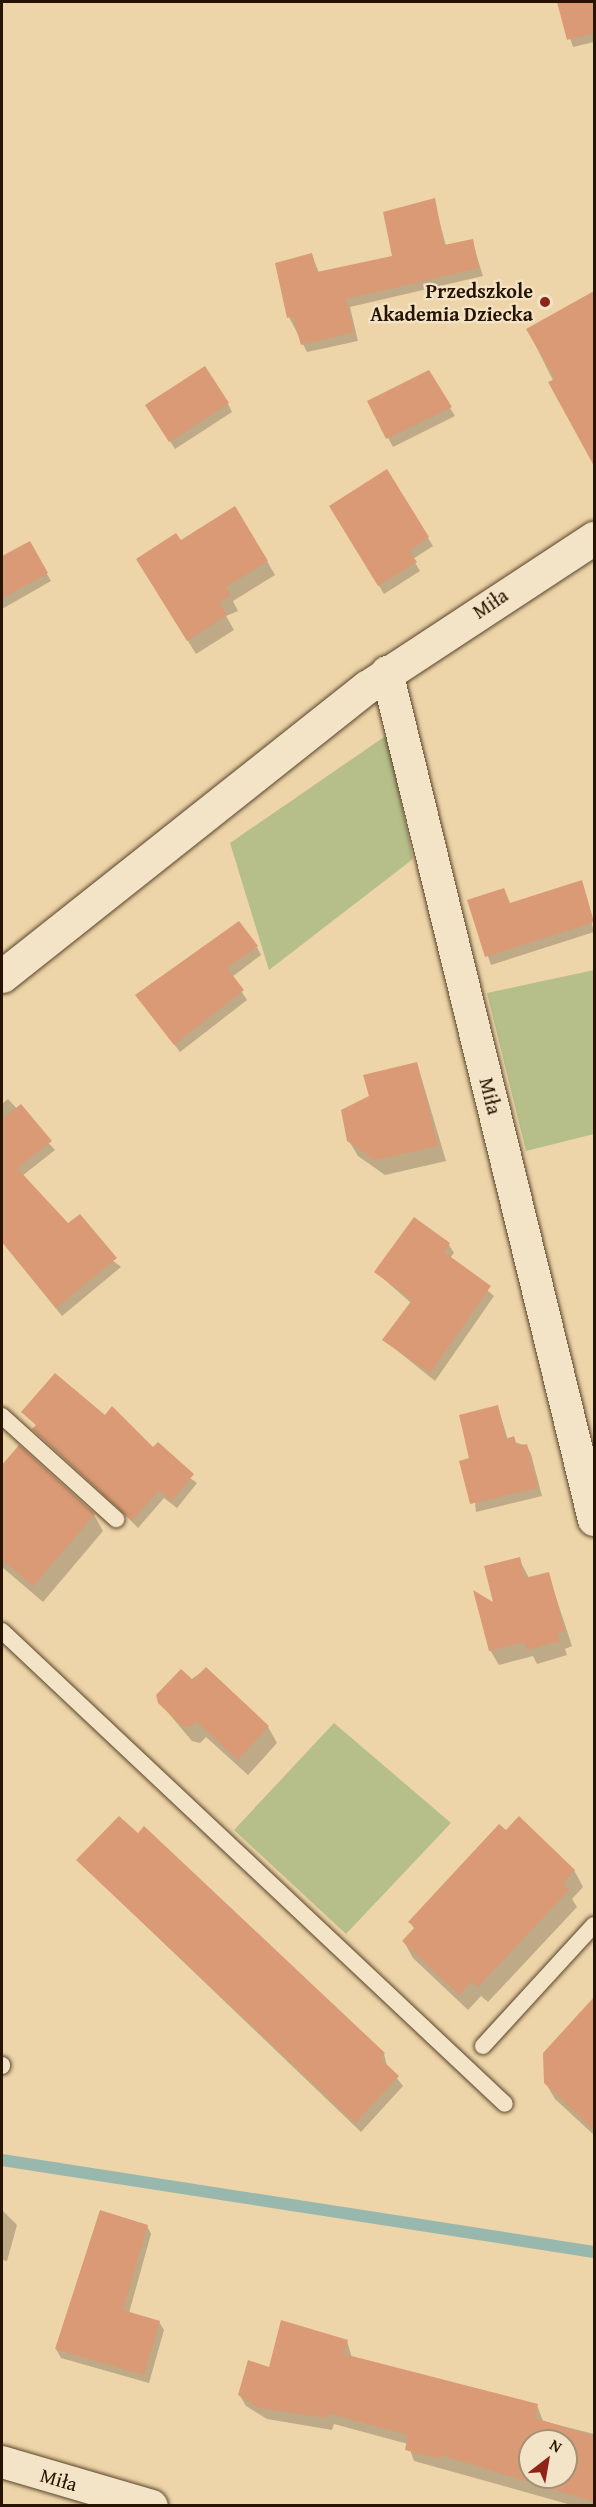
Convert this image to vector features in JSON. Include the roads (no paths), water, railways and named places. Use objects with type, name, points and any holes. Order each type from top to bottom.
[{"type":"street","name":"Miła","points":[[2,976],[387,672],[594,538]]},
{"type":"street","name":"Miła","points":[[387,672],[594,1520]]},
{"type":"street","name":"Miła","points":[[2,2462],[152,2505]]},
{"type":"lane","points":[[2,1416],[116,1519]]},
{"type":"lane","points":[[2,1632],[505,2104]]},
{"type":"lane","points":[[483,2046],[594,1925]]},
{"type":"waterway","points":[[2,2160],[594,2252]]},
{"type":"place","name":"Przedszkole Akademia Dziecka","points":[[545,302]]}]
